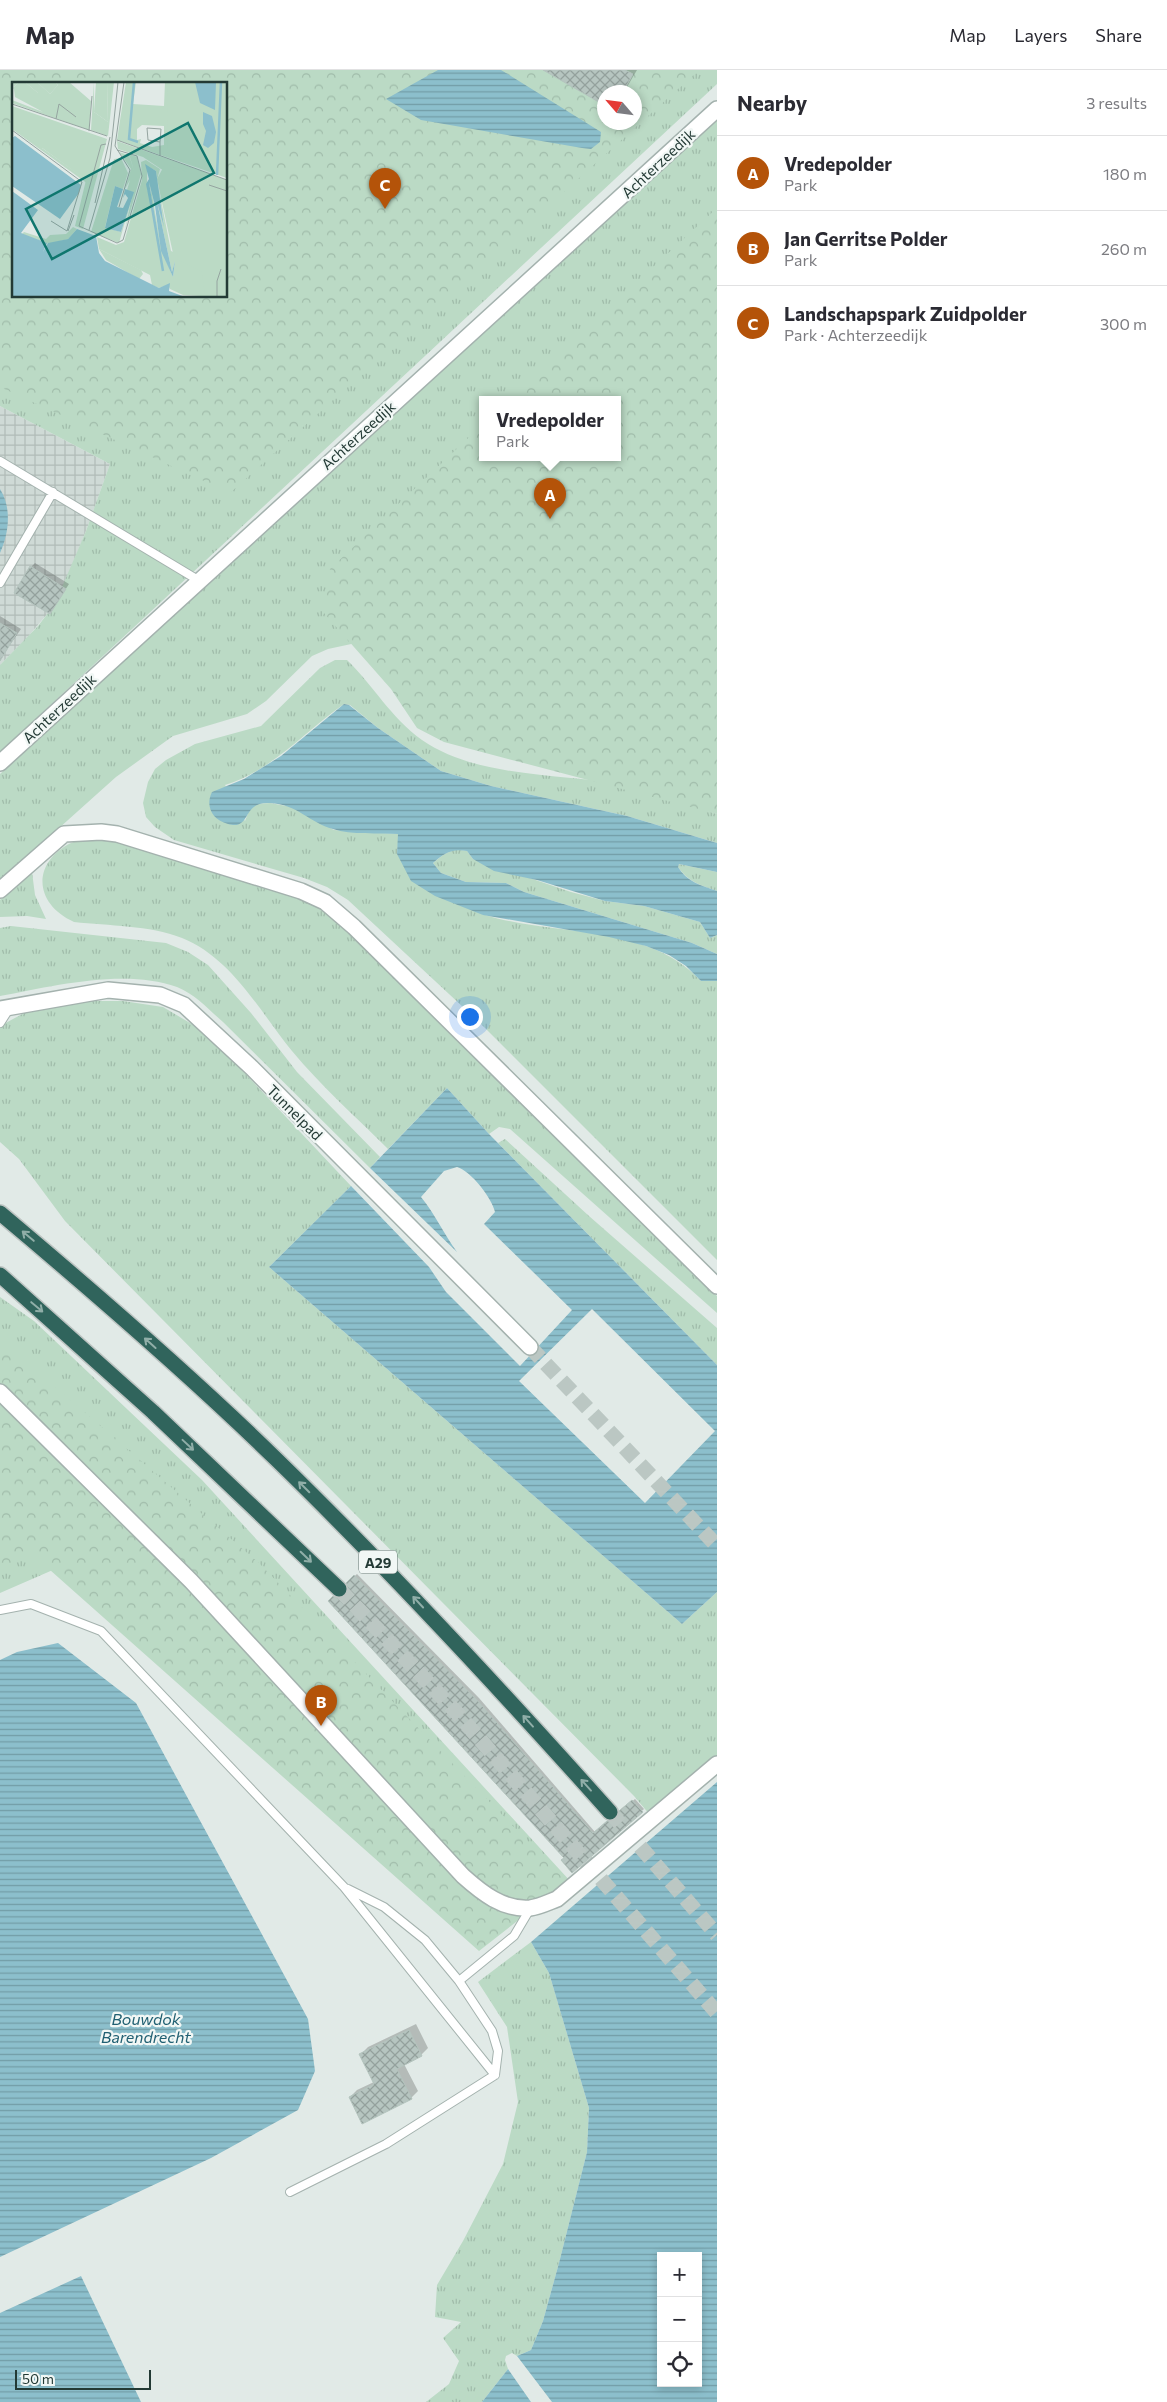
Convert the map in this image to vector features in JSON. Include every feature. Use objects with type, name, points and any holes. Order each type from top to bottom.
[{"type":"highway","name":"A29","points":[[0,1213],[98,1296],[276,1458],[412,1597],[610,1812]]},
{"type":"highway","points":[[0,1275],[153,1412],[339,1589]]},
{"type":"street","name":"Achterzeedijk","points":[[0,763],[198,580],[717,108]]},
{"type":"street","points":[[0,890],[64,834],[101,832],[117,834],[301,891],[325,902],[354,927],[717,1286]]},
{"type":"street","name":"Tunnelpad","points":[[2,1009],[108,990],[160,995],[184,1005],[252,1068],[530,1347]]},
{"type":"street","points":[[0,1392],[191,1581],[463,1876],[484,1895],[507,1906],[531,1908],[557,1899],[717,1764]]},
{"type":"lane","points":[[0,461],[198,580]]},
{"type":"lane","points":[[0,584],[53,492]]},
{"type":"lane","points":[[0,1023],[2,1009]]},
{"type":"lane","points":[[0,1610],[30,1604],[102,1631],[344,1887],[495,2075]]},
{"type":"lane","points":[[344,1887],[384,1907],[424,1940],[459,1982],[492,2031],[498,2051],[495,2075]]},
{"type":"lane","points":[[459,1982],[514,1936],[531,1908]]},
{"type":"lane","points":[[290,2192],[386,2144],[495,2075]]},
{"type":"shaded area","points":[[0,406],[110,464],[63,587],[66,589],[50,614],[48,613],[0,665]]},
{"type":"green space","points":[[0,70],[717,70],[717,84],[0,752],[0,665],[48,613],[50,614],[65,589],[62,587],[86,531],[110,464],[0,406]]},
{"type":"green space","points":[[0,70],[699,70],[642,121],[642,85],[597,85],[597,130],[632,130],[230,493],[0,387]]},
{"type":"green space","points":[[717,119],[717,280],[593,396],[479,396],[480,461],[356,643],[328,649],[312,656],[266,701],[247,714],[173,736],[116,777],[0,881],[0,774]]},
{"type":"green space","points":[[717,208],[717,814],[444,742],[417,728],[391,689],[324,613],[330,569],[479,428],[479,461],[621,461],[621,396],[514,396]]},
{"type":"green space","points":[[335,660],[347,660],[401,722],[422,740],[444,753],[469,762],[523,773],[631,786],[664,795],[717,814],[717,843],[627,816],[491,786],[441,771],[378,728],[350,705],[344,704],[273,760],[258,770],[225,785],[245,821],[250,808],[255,804],[270,803],[292,807],[334,830],[399,834],[397,854],[482,914],[512,922],[628,940],[654,949],[679,962],[701,981],[717,981],[717,1260],[478,1021],[348,900],[327,887],[304,878],[174,840],[155,827],[146,817],[143,803],[148,782],[155,769],[166,760],[195,744],[261,726],[320,668]]},
{"type":"green space","points":[[102,838],[301,897],[319,905],[337,919],[717,1296],[717,1313],[510,1129],[499,1127],[489,1134],[447,1088],[388,1149],[303,1064],[244,987],[216,959],[200,947],[169,934],[129,927],[74,922],[61,914],[51,905],[42,883],[49,861],[58,851],[71,843]]},
{"type":"green space","points":[[455,849],[467,851],[473,859],[571,892],[605,901],[644,906],[700,922],[710,938],[717,935],[717,954],[692,943],[524,892],[506,883],[466,882],[441,873],[433,863]]},
{"type":"green space","points":[[679,864],[717,872],[717,891],[690,879],[678,867]]},
{"type":"green space","points":[[32,872],[35,895],[46,919],[27,916],[0,917],[0,900]]},
{"type":"green space","points":[[11,926],[166,943],[188,952],[208,965],[251,1013],[297,1072],[380,1157],[370,1168],[223,1022],[196,998],[177,987],[135,979],[112,979],[66,984],[0,996],[0,928]]},
{"type":"green space","points":[[87,1001],[123,1001],[163,1007],[207,1033],[351,1186],[269,1267],[682,1624],[717,1592],[717,1759],[650,1815],[634,1796],[65,1221],[19,1159],[0,1142],[0,1026],[26,1012]]},
{"type":"green space","points":[[505,1139],[589,1216],[717,1328],[717,1365],[498,1143]]},
{"type":"green space","points":[[0,1297],[34,1321],[202,1480],[571,1882],[548,1901],[0,1379]]},
{"type":"green space","points":[[0,1339],[260,1564],[567,1882],[479,1951],[32,1554],[0,1569]]},
{"type":"green space","points":[[42,1538],[85,1556],[0,1593],[0,1559]]},
{"type":"green space","points":[[531,1942],[549,1973],[589,2108],[587,2152],[543,2321],[531,2350],[517,2356],[512,2353],[506,2356],[505,2360],[508,2369],[482,2402],[426,2402],[449,2384],[459,2361],[443,2338],[461,2322],[435,2317],[437,2285],[463,2241],[503,2164],[518,2102],[507,2027],[478,1982]]},
{"type":"water","points":[[438,70],[501,70],[601,132],[600,142],[591,149],[582,148],[421,120],[386,99]]},
{"type":"water","points":[[0,489],[8,512],[8,521],[0,553]]},
{"type":"water","points":[[344,704],[349,705],[378,728],[441,771],[491,786],[627,816],[717,843],[717,872],[679,864],[678,867],[685,876],[700,885],[717,891],[717,935],[710,938],[700,922],[644,906],[605,901],[537,880],[494,871],[473,859],[467,851],[457,850],[448,852],[433,863],[441,873],[466,882],[506,883],[524,892],[692,943],[717,954],[717,981],[701,981],[686,966],[669,955],[646,946],[609,937],[483,915],[435,896],[411,881],[397,854],[398,834],[340,831],[317,823],[296,810],[280,804],[270,803],[255,806],[241,823],[236,825],[222,822],[214,816],[209,802],[212,792],[244,779],[281,756]]},
{"type":"water","points":[[447,1088],[489,1134],[717,1365],[717,1592],[682,1624],[269,1267],[351,1186],[429,1267],[446,1292],[520,1366],[572,1310],[484,1224],[495,1212],[493,1206],[480,1186],[463,1170],[457,1167],[444,1171],[421,1197],[457,1252],[370,1168]],"holes":[[[592,1309],[715,1431],[645,1503],[519,1381]]]},
{"type":"water","name":"Bouwdok Barendrecht","points":[[58,1643],[136,1703],[308,2019],[315,2071],[298,2110],[211,2158],[0,2257],[0,1660],[17,1652]]},
{"type":"water","points":[[717,1782],[717,2402],[552,2402],[517,2356],[531,2350],[543,2321],[587,2152],[589,2108],[549,1973],[531,1942]]},
{"type":"water","points":[[81,2276],[141,2402],[0,2402],[0,2313]]},
{"type":"water","points":[[508,2369],[531,2402],[482,2402]]},
{"type":"building","points":[[543,70],[625,70],[633,74],[627,85],[597,85],[597,101]]},
{"type":"building","points":[[30,566],[66,589],[50,614],[14,593]]},
{"type":"building","points":[[0,623],[17,633],[0,661]]},
{"type":"building","points":[[354,1575],[477,1700],[593,1833],[607,1821],[616,1819],[619,1811],[632,1800],[643,1812],[572,1873],[561,1860],[564,1858],[328,1601],[333,1596],[337,1598],[345,1596],[348,1591],[346,1583]]},
{"type":"building","points":[[409,2030],[422,2056],[397,2069],[412,2099],[362,2124],[349,2097],[374,2084],[359,2054]]},
{"type":"tunnel","points":[[530,1347],[717,1546]]},
{"type":"tunnel","points":[[339,1589],[458,1714],[717,2013]]},
{"type":"tunnel","points":[[610,1812],[717,1935]]},
{"type":"place","name":"Landschapspark Zuidpolder","points":[[385,209]]},
{"type":"place","name":"Vredepolder","points":[[550,519]]},
{"type":"place","name":"Jan Gerritse Polder","points":[[321,1726]]}]
